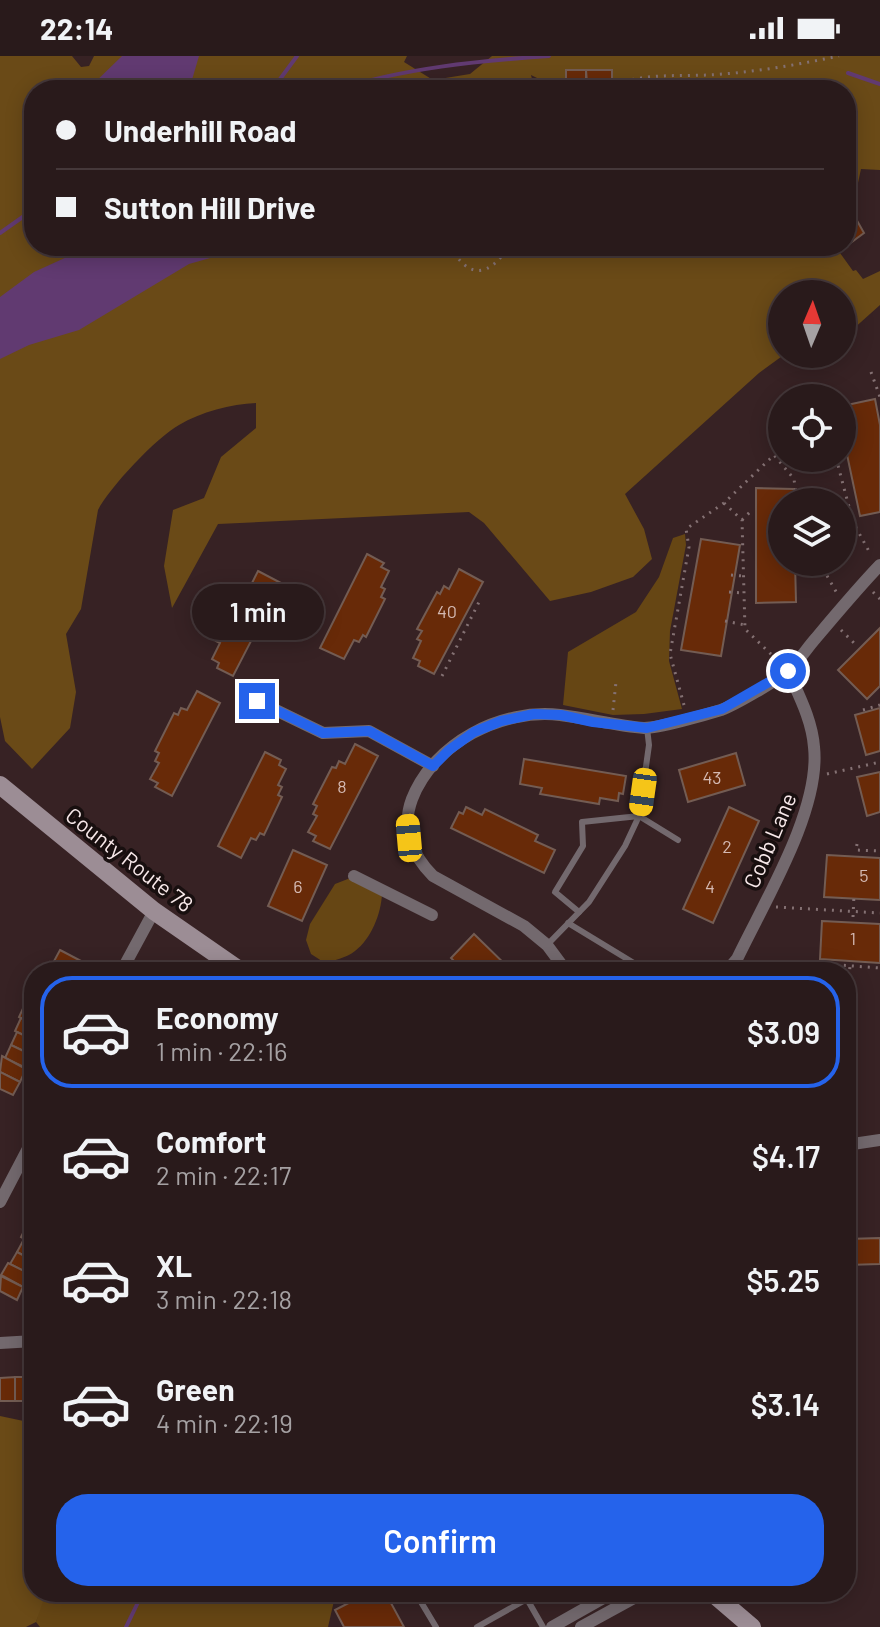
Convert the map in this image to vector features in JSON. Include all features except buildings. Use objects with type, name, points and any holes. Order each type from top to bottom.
[{"type":"street","points":[[560,962],[547,945],[510,916],[433,876],[421,863],[409,838],[408,821],[414,794],[433,766],[474,732],[501,721],[534,714],[647,728],[722,709],[788,671],[877,562]]},
{"type":"street","name":"Cobb Lane","points":[[734,962],[797,833],[812,786],[814,747],[809,718],[788,671]]},
{"type":"street","points":[[257,701],[323,733],[369,731],[433,766]]},
{"type":"street","name":"County Route 78","points":[[0,785],[154,911],[230,962]]},
{"type":"street","points":[[354,876],[432,915]]},
{"type":"street","points":[[126,962],[154,911]]},
{"type":"street","points":[[856,1144],[880,1140]]},
{"type":"street","points":[[0,1202],[24,1156]]},
{"type":"street","points":[[0,1343],[24,1342]]},
{"type":"street","points":[[552,1627],[596,1602]]},
{"type":"street","points":[[581,1627],[627,1602]]},
{"type":"street","points":[[723,1602],[752,1627]]},
{"type":"lane","points":[[547,945],[579,912],[610,872],[639,816],[649,745],[647,728]]},
{"type":"lane","points":[[579,912],[555,892],[583,846],[582,822],[639,816],[678,840]]},
{"type":"lane","points":[[568,923],[632,962]]},
{"type":"lane","points":[[421,1602],[436,1627]]},
{"type":"lane","points":[[477,1627],[514,1602]]},
{"type":"lane","points":[[529,1602],[543,1627]]},
{"type":"path","points":[[626,80],[643,76],[757,71],[839,56]]},
{"type":"path","points":[[458,256],[480,271],[489,270],[503,256]]},
{"type":"path","points":[[871,372],[880,397]]},
{"type":"path","points":[[684,705],[670,654],[689,547],[686,529],[724,503],[774,455],[794,479],[795,488]]},
{"type":"path","points":[[842,472],[853,522],[877,562]]},
{"type":"path","points":[[724,503],[742,520],[745,629],[777,660]]},
{"type":"path","points":[[742,520],[750,512]]},
{"type":"path","points":[[731,575],[743,576]]},
{"type":"path","points":[[827,576],[840,599]]},
{"type":"path","points":[[729,592],[744,593]]},
{"type":"path","points":[[873,592],[880,599]]},
{"type":"path","points":[[442,676],[481,598]]},
{"type":"path","points":[[725,621],[745,625]]},
{"type":"path","points":[[839,627],[857,646]]},
{"type":"path","points":[[613,715],[616,682]]},
{"type":"path","points":[[863,710],[880,705]]},
{"type":"path","points":[[827,774],[880,762]]},
{"type":"path","points":[[857,844],[856,850],[880,851]]},
{"type":"path","points":[[853,917],[854,895]]},
{"type":"path","points":[[774,907],[878,913]]},
{"type":"path","points":[[875,919],[878,913]]},
{"type":"path","points":[[856,966],[880,968]]},
{"type":"shaded area","points":[[0,56],[72,56],[81,67],[89,66],[94,56],[407,56],[404,62],[433,80],[24,80],[24,256],[842,256],[863,279],[880,271],[880,305],[856,326],[856,280],[768,280],[768,366],[625,494],[644,529],[652,559],[633,577],[591,592],[550,601],[484,523],[469,512],[218,524],[172,608],[164,566],[173,510],[204,498],[221,457],[256,428],[256,403],[216,410],[179,425],[134,464],[98,510],[81,609],[66,634],[76,692],[70,728],[32,769],[5,741],[0,717]]},
{"type":"shaded area","points":[[122,56],[199,56],[192,80],[97,80]]},
{"type":"shaded area","points":[[492,56],[880,56],[880,170],[861,169],[856,192],[856,80],[541,80],[531,75],[531,80],[433,80],[470,74]]},
{"type":"shaded area","points":[[69,256],[217,256],[189,264],[79,330],[29,345],[0,359],[0,297],[34,272]]},
{"type":"shaded area","points":[[685,534],[686,545],[670,631],[669,661],[682,709],[613,715],[563,705],[568,652],[636,612],[659,577],[673,538]]},
{"type":"shaded area","points":[[358,875],[382,894],[380,910],[366,940],[355,951],[323,962],[311,954],[306,940],[310,924],[335,884]]},
{"type":"shaded area","points":[[0,1416],[24,1421],[24,1602],[43,1602],[36,1622],[26,1627],[0,1627]]},
{"type":"shaded area","points":[[41,1602],[334,1602],[328,1627],[40,1627],[36,1622]]},
{"type":"waterway","points":[[279,80],[297,56]]},
{"type":"waterway","points":[[372,80],[468,63],[549,56]]},
{"type":"waterway","points":[[848,73],[880,84]]},
{"type":"waterway","points":[[0,233],[24,216]]},
{"type":"waterway","points":[[126,1627],[138,1602]]},
{"type":"route","points":[[257,701],[323,733],[369,731],[433,766],[474,732],[501,721],[534,714],[561,715],[647,728],[722,709],[788,671]]}]
